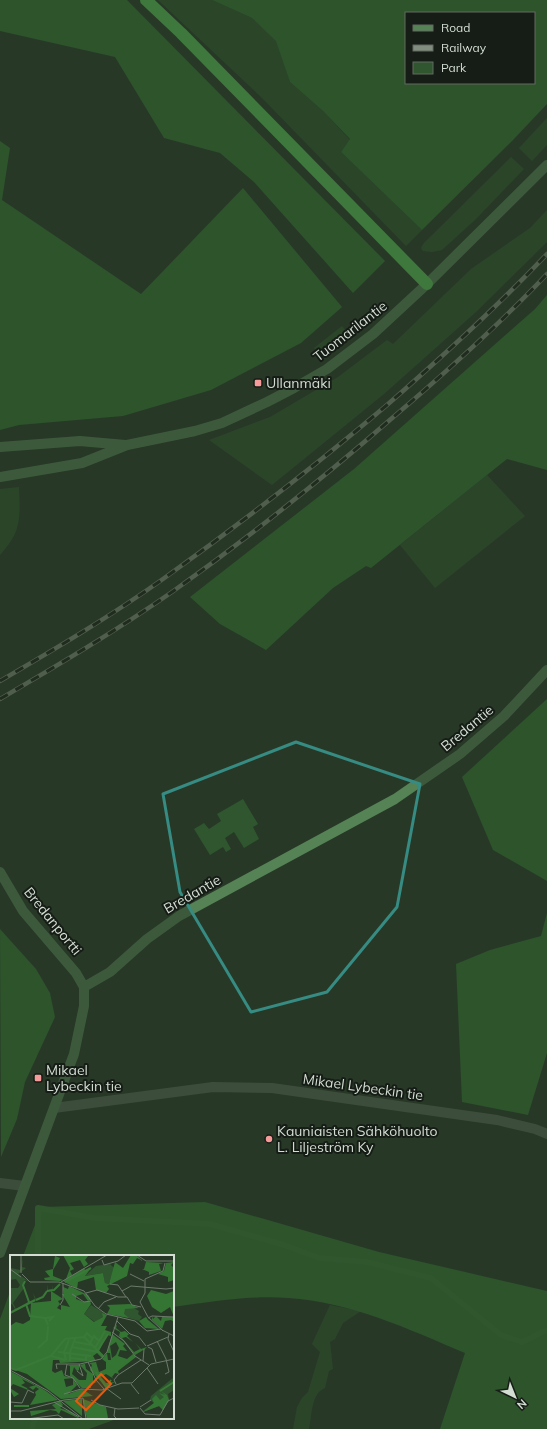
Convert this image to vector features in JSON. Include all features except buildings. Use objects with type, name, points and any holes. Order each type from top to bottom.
[{"type":"highway","points":[[146,0],[181,33],[427,284]]},
{"type":"street","name":"Tuomarilantie","points":[[0,477],[82,463],[127,445],[195,431],[222,423],[267,402],[327,369],[373,334],[427,284],[547,165]]},
{"type":"street","name":"Tuomarilantie","points":[[0,447],[80,441],[127,445]]},
{"type":"street","name":"Bredantie","points":[[84,987],[110,972],[147,939],[179,916],[395,799],[432,774],[460,754],[504,716],[547,670]]},
{"type":"street","name":"Bredanportti","points":[[0,872],[23,911],[76,973],[84,987]]},
{"type":"street","points":[[0,1253],[74,1054],[84,1006],[84,987]]},
{"type":"street","name":"Mikael Lybeckin tie","points":[[54,1108],[213,1087],[272,1088],[497,1120],[535,1129],[547,1134]]},
{"type":"street","points":[[0,1183],[24,1186]]},
{"type":"highlighted area","points":[[296,742],[420,784],[397,907],[327,992],[251,1012],[180,892],[163,794]]},
{"type":"green space","points":[[0,0],[127,0],[385,261],[353,293],[254,182],[220,153],[164,138],[115,57],[0,31]]},
{"type":"green space","points":[[158,0],[212,0],[252,18],[277,41],[290,82],[323,111],[350,140],[341,152],[422,230],[406,246],[261,97]]},
{"type":"green space","points":[[212,0],[547,0],[547,104],[513,140],[422,230],[341,152],[350,139],[323,111],[290,82],[276,41],[252,18]]},
{"type":"green space","points":[[547,118],[547,145],[532,161],[519,148]]},
{"type":"green space","points":[[0,141],[10,148],[2,200],[141,294],[243,188],[342,307],[301,343],[211,390],[123,416],[19,425],[0,430]]},
{"type":"green space","points":[[511,157],[524,169],[476,219],[442,250],[432,252],[423,251],[421,248],[424,243]]},
{"type":"green space","points":[[547,210],[547,242],[476,312],[384,394],[272,485],[209,440],[270,417],[338,377],[387,340],[393,344],[471,269],[530,228]]},
{"type":"green space","points":[[547,295],[547,470],[507,459],[371,568],[366,566],[333,588],[266,650],[220,624],[190,597],[354,469],[535,309]]},
{"type":"green space","points":[[342,326],[350,336],[335,349],[319,355],[314,348]]},
{"type":"green space","points":[[487,475],[525,516],[435,588],[400,545]]},
{"type":"green space","points":[[19,487],[20,507],[18,524],[12,539],[0,555],[0,489]]},
{"type":"green space","points":[[547,699],[547,881],[493,850],[462,777]]},
{"type":"green space","points":[[243,799],[258,824],[253,827],[259,839],[244,848],[234,832],[225,838],[231,849],[226,852],[223,847],[210,855],[194,829],[204,823],[209,829],[221,821],[217,814]]},
{"type":"green space","points":[[547,913],[547,1053],[528,1115],[462,1102],[456,964],[490,950],[541,936]]},
{"type":"green space","points":[[0,929],[36,969],[50,993],[55,1017],[25,1082],[17,1119],[1,1157]]},
{"type":"green space","points":[[205,1202],[379,1252],[547,1291],[547,1429],[440,1429],[465,1353],[379,1318],[334,1305],[274,1297],[245,1298],[174,1307],[174,1255],[23,1255],[42,1207]]},
{"type":"green space","points":[[10,1292],[10,1419],[116,1419],[89,1429],[0,1429],[0,1319]]},
{"type":"green space","points":[[330,1305],[361,1311],[343,1323],[335,1339],[330,1342],[333,1369],[329,1371],[325,1388],[320,1391],[315,1400],[309,1429],[293,1429],[297,1407],[302,1398],[308,1392],[320,1352],[312,1344]]},
{"type":"waterway","points":[[38,1255],[38,1208],[95,1218],[210,1224],[284,1245],[319,1258],[367,1262],[431,1278],[501,1335],[522,1342],[547,1330]]},
{"type":"waterway","points":[[32,1429],[35,1419]]},
{"type":"railway","points":[[0,681],[83,632],[143,593],[277,494],[360,428],[408,387],[489,312],[547,254]]},
{"type":"railway","points":[[0,699],[130,620],[172,592],[256,530],[365,442],[471,349],[547,274]]},
{"type":"place","name":"Ullanmäki","points":[[258,383]]},
{"type":"place","name":"Mikael Lybeckin tie","points":[[38,1078]]},
{"type":"place","name":"Kauniaisten Sähköhuolto L. Liljeström Ky","points":[[269,1139]]}]
